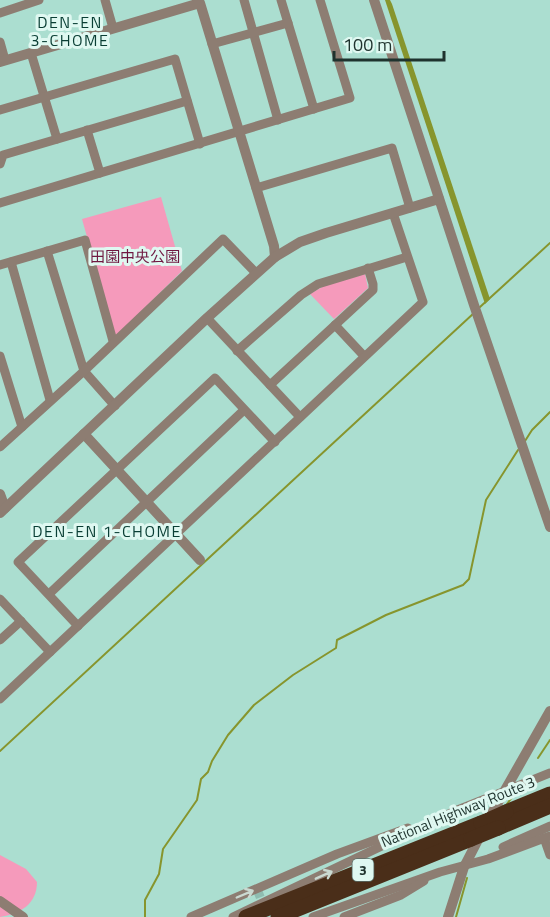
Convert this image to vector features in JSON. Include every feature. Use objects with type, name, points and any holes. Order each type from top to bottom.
[{"type":"highway","name":"National Highway Route 3","points":[[246,917],[550,794]]},
{"type":"highway","name":"National Highway Route 3","points":[[278,917],[550,807]]},
{"type":"street","points":[[0,13],[36,0]]},
{"type":"street","points":[[105,0],[114,28]]},
{"type":"street","points":[[244,0],[278,120]]},
{"type":"street","points":[[281,0],[314,109]]},
{"type":"street","points":[[0,203],[350,98],[320,0]]},
{"type":"street","points":[[374,0],[550,527]]},
{"type":"street","points":[[0,42],[3,61],[200,2],[274,246],[275,257]]},
{"type":"street","points":[[212,44],[288,23]]},
{"type":"street","points":[[31,53],[57,139]]},
{"type":"street","points":[[0,110],[175,59],[200,144]]},
{"type":"street","points":[[0,164],[3,155],[187,100]]},
{"type":"street","points":[[87,130],[100,173]]},
{"type":"street","points":[[256,188],[392,148],[410,208]]},
{"type":"street","points":[[3,510],[275,257],[300,242],[439,199]]},
{"type":"street","points":[[0,699],[423,302],[393,213]]},
{"type":"street","points":[[0,447],[84,371],[222,239],[256,273]]},
{"type":"street","points":[[0,265],[85,240],[113,341]]},
{"type":"street","points":[[47,251],[84,371],[115,406]]},
{"type":"street","points":[[237,351],[301,295],[318,284],[407,256]]},
{"type":"street","points":[[11,262],[51,400]]},
{"type":"street","points":[[270,386],[373,290],[368,268]]},
{"type":"street","points":[[207,318],[300,417]]},
{"type":"street","points":[[335,325],[364,356]]},
{"type":"street","points":[[0,356],[22,427]]},
{"type":"street","points":[[78,626],[18,562],[116,470],[215,378],[274,442]]},
{"type":"street","points":[[48,594],[244,410]]},
{"type":"street","points":[[84,434],[200,560]]},
{"type":"street","points":[[0,494],[3,510]]},
{"type":"street","points":[[0,598],[50,652]]},
{"type":"street","points":[[0,640],[21,621]]},
{"type":"street","points":[[448,917],[466,862],[550,711]]},
{"type":"street","points":[[531,781],[550,772]]},
{"type":"street","points":[[233,917],[507,788],[550,778]]},
{"type":"street","points":[[191,917],[337,854],[455,811]]},
{"type":"street","points":[[313,917],[440,872],[550,826]]},
{"type":"street","points":[[466,862],[547,837],[550,855]]},
{"type":"street","points":[[344,917],[401,895],[440,872]]},
{"type":"street","points":[[0,901],[23,917]]},
{"type":"green space","name":"田園中央公園","points":[[161,197],[182,271],[115,337],[82,219]]},
{"type":"green space","points":[[365,274],[368,288],[334,319],[310,294],[324,286]]},
{"type":"green space","points":[[0,855],[26,869],[37,882],[34,896],[26,907],[0,917]]},
{"type":"shaded area","points":[[385,0],[390,0],[392,4],[490,299],[485,304]]},
{"type":"waterway","points":[[480,307],[550,243]]},
{"type":"waterway","points":[[0,751],[474,313]]},
{"type":"waterway","points":[[525,441],[532,430],[550,412]]},
{"type":"waterway","points":[[145,917],[145,900],[159,874],[163,849],[197,800],[201,779],[208,772],[228,735],[254,705],[293,675],[336,648],[337,640],[386,615],[463,585],[469,579],[486,500],[518,450]]},
{"type":"waterway","points":[[538,758],[550,740]]},
{"type":"waterway","points":[[507,804],[516,792]]},
{"type":"waterway","points":[[456,917],[467,878]]},
{"type":"tunnel","points":[[257,889],[268,917]]},
{"type":"district","name":"DEN-EN 3-CHOME","points":[[70,31]]},
{"type":"district","name":"DEN-EN 1-CHOME","points":[[107,531]]}]
